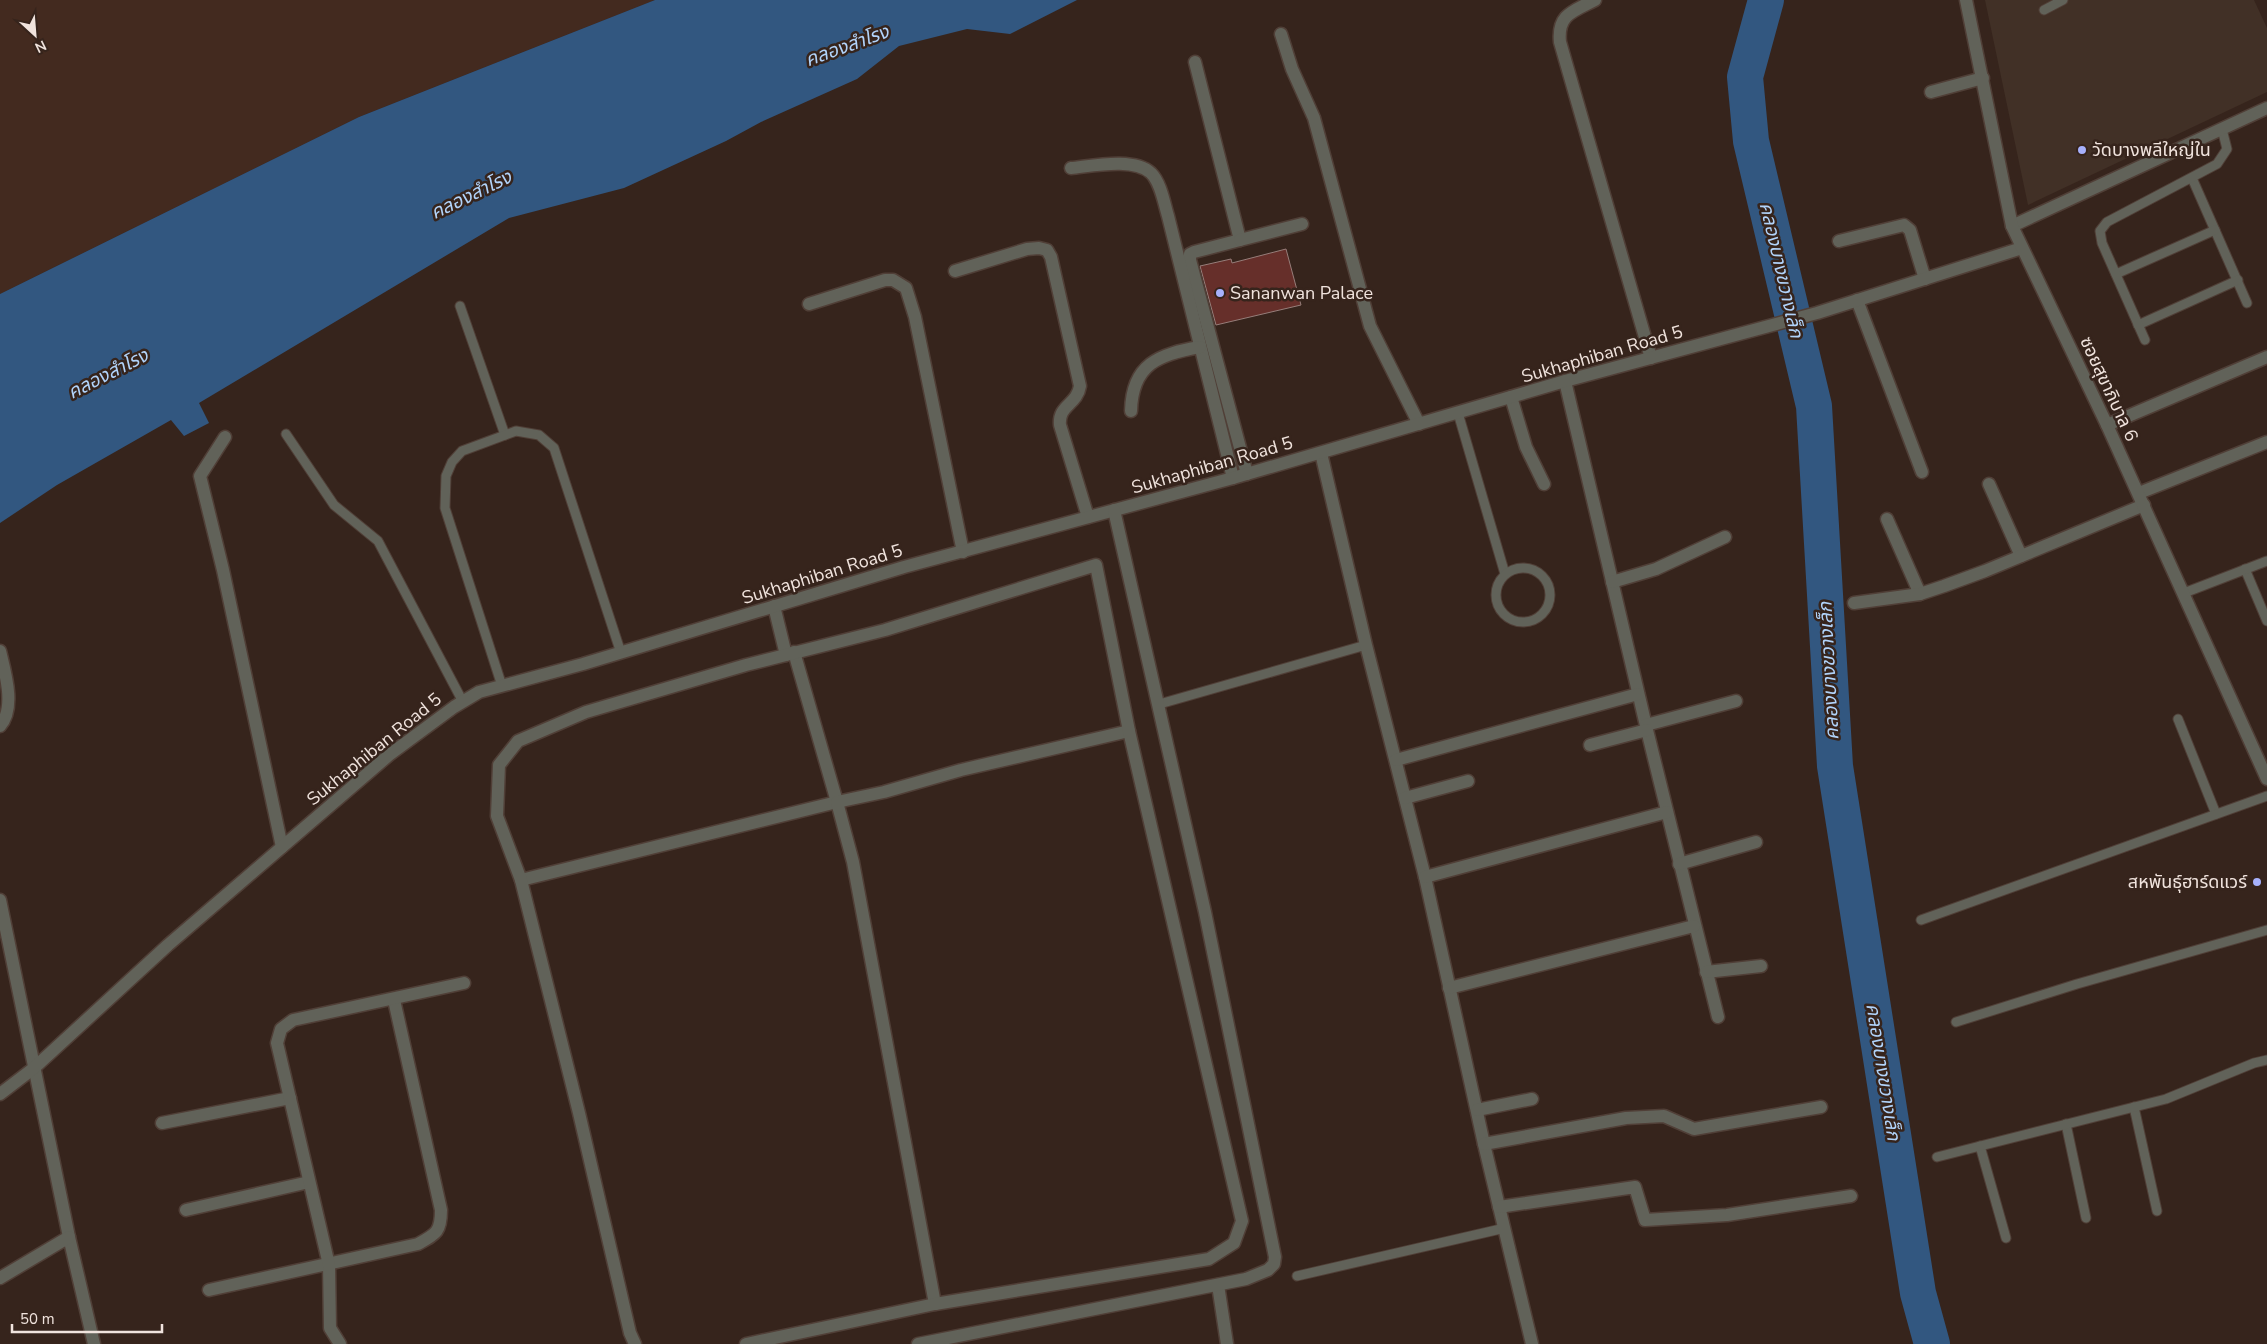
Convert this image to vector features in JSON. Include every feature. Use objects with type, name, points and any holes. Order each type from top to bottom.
[{"type":"street","points":[[1595,0],[1567,15],[1562,20],[1559,26],[1560,42],[1651,358]]},
{"type":"street","name":"ซอยสุขาภิบาล 6","points":[[1966,0],[2012,226],[2107,425],[2267,778]]},
{"type":"street","points":[[1281,34],[1292,69],[1314,118],[1370,326],[1419,424]]},
{"type":"street","points":[[1195,62],[1240,240]]},
{"type":"street","points":[[1931,92],[1982,78]]},
{"type":"street","points":[[2012,226],[2267,108]]},
{"type":"street","points":[[1071,168],[1114,163],[1143,168],[1151,173],[1162,195],[1233,478]]},
{"type":"street","points":[[1247,474],[1190,260],[1190,254],[1302,224]]},
{"type":"street","points":[[1839,242],[1904,225],[1910,230],[1924,279]]},
{"type":"street","points":[[955,271],[1027,249],[1039,248],[1047,250],[1051,257],[1080,386],[1078,395],[1062,410],[1059,416],[1060,425],[1088,517]]},
{"type":"street","name":"Sukhaphiban Road 5","points":[[0,1094],[34,1068],[168,945],[389,755],[479,692],[962,552],[1321,453],[1565,381],[1817,313],[2022,248]]},
{"type":"street","points":[[809,304],[884,280],[893,280],[906,288],[915,317],[962,552]]},
{"type":"street","points":[[1857,300],[1922,472]]},
{"type":"street","points":[[1131,411],[1132,395],[1138,376],[1144,370],[1162,356],[1200,346]]},
{"type":"street","points":[[2107,425],[2267,357]]},
{"type":"street","points":[[1565,381],[1666,812],[1718,1017]]},
{"type":"street","points":[[1511,397],[1526,447],[1544,484]]},
{"type":"street","points":[[225,437],[200,476],[223,570],[282,847]]},
{"type":"street","points":[[1854,603],[1920,594],[1985,571],[2267,442]]},
{"type":"street","points":[[1321,453],[1366,645],[1425,877],[1484,1144],[1532,1344]]},
{"type":"street","points":[[1989,484],[2020,556]]},
{"type":"street","points":[[918,1344],[1246,1279],[1268,1270],[1274,1264],[1205,912],[1114,510]]},
{"type":"street","points":[[1888,520],[1920,594]]},
{"type":"street","points":[[1612,582],[1656,569],[1725,537]]},
{"type":"street","points":[[635,1344],[630,1333],[576,1104],[520,880],[497,816],[499,765],[518,741],[586,712],[790,653],[885,630],[1096,565],[1129,731],[1242,1221],[1234,1243],[1209,1259],[935,1304],[746,1344]]},
{"type":"street","points":[[774,606],[837,802],[853,862],[935,1304]]},
{"type":"street","points":[[0,651],[9,685],[6,720],[0,726]]},
{"type":"street","points":[[1396,760],[1638,694]]},
{"type":"street","points":[[1590,745],[1736,701]]},
{"type":"street","points":[[520,880],[884,792],[961,770],[1129,731]]},
{"type":"street","points":[[1405,798],[1468,781]]},
{"type":"street","points":[[1425,877],[1666,812]]},
{"type":"street","points":[[1679,864],[1756,842]]},
{"type":"street","points":[[0,900],[69,1237],[94,1344]]},
{"type":"street","points":[[1449,988],[1694,926]]},
{"type":"street","points":[[1706,972],[1761,966]]},
{"type":"street","points":[[340,1344],[330,1328],[329,1265],[277,1043],[281,1029],[293,1020],[394,1000],[464,983]]},
{"type":"street","points":[[209,1290],[418,1244],[433,1236],[440,1226],[441,1210],[394,1000]]},
{"type":"street","points":[[162,1124],[290,1098]]},
{"type":"street","points":[[1477,1110],[1532,1099]]},
{"type":"street","points":[[1484,1144],[1626,1118],[1664,1116],[1694,1129],[1821,1107]]},
{"type":"street","points":[[186,1210],[309,1182]]},
{"type":"street","points":[[1499,1207],[1635,1187],[1645,1220],[1727,1215],[1851,1196]]},
{"type":"street","points":[[0,1278],[69,1237]]},
{"type":"street","points":[[1218,1285],[1226,1344]]},
{"type":"lane","points":[[2044,10],[2063,0]]},
{"type":"lane","points":[[2145,340],[2102,243],[2100,231],[2107,222],[2217,164],[2227,149],[2222,129]]},
{"type":"lane","points":[[2192,178],[2247,303]]},
{"type":"lane","points":[[2116,274],[2215,230]]},
{"type":"lane","points":[[2138,325],[2238,280]]},
{"type":"lane","points":[[460,306],[505,435]]},
{"type":"lane","points":[[1458,413],[1505,574]]},
{"type":"lane","points":[[502,686],[445,508],[446,476],[452,462],[462,451],[516,431],[539,435],[554,448],[621,652]]},
{"type":"lane","points":[[286,434],[334,505],[378,541],[463,702]]},
{"type":"lane","points":[[2184,593],[2267,561]]},
{"type":"lane","points":[[1516,568],[1528,568],[1539,572],[1548,581],[1551,593],[1549,605],[1542,615],[1531,621],[1519,622],[1508,617],[1499,608],[1496,596],[1498,584],[1505,574],[1516,568]]},
{"type":"lane","points":[[2245,569],[2267,621]]},
{"type":"lane","points":[[1163,703],[1366,645]]},
{"type":"lane","points":[[2178,718],[2216,814]]},
{"type":"lane","points":[[1921,920],[2267,796]]},
{"type":"lane","points":[[1956,1022],[2077,984],[2267,930]]},
{"type":"lane","points":[[1937,1157],[2166,1099],[2254,1063],[2267,1060]]},
{"type":"lane","points":[[2134,1107],[2157,1211]]},
{"type":"lane","points":[[2066,1124],[2086,1218]]},
{"type":"lane","points":[[1980,1146],[2006,1238]]},
{"type":"lane","points":[[1297,1276],[1504,1228]]},
{"type":"shaded area","points":[[0,0],[655,0],[359,117],[0,294]]},
{"type":"shaded area","name":"วัดบางพลีใหญ่ใน","points":[[1985,0],[2254,0],[2267,28],[2267,92],[2028,205]]},
{"type":"water","name":"คลองสำโรง","points":[[655,0],[1077,0],[1010,34],[967,29],[899,46],[857,79],[761,122],[726,141],[624,188],[509,218],[199,403],[209,423],[184,436],[171,420],[57,485],[0,523],[0,294],[359,117]]},
{"type":"building","points":[[1286,249],[1301,305],[1216,325],[1200,266],[1231,259],[1232,263]]},
{"type":"waterway","name":"คลองบางขวางเล็ก","points":[[1766,0],[1745,77],[1751,141],[1814,406],[1835,766],[1918,1293],[1932,1344]]},
{"type":"place","name":"วัดบางพลีใหญ่ใน","points":[[2082,150]]},
{"type":"place","name":"Sananwan Palace","points":[[1220,293]]},
{"type":"place","name":"สหพันธุ์ฮาร์ดแวร์","points":[[2257,882]]}]
